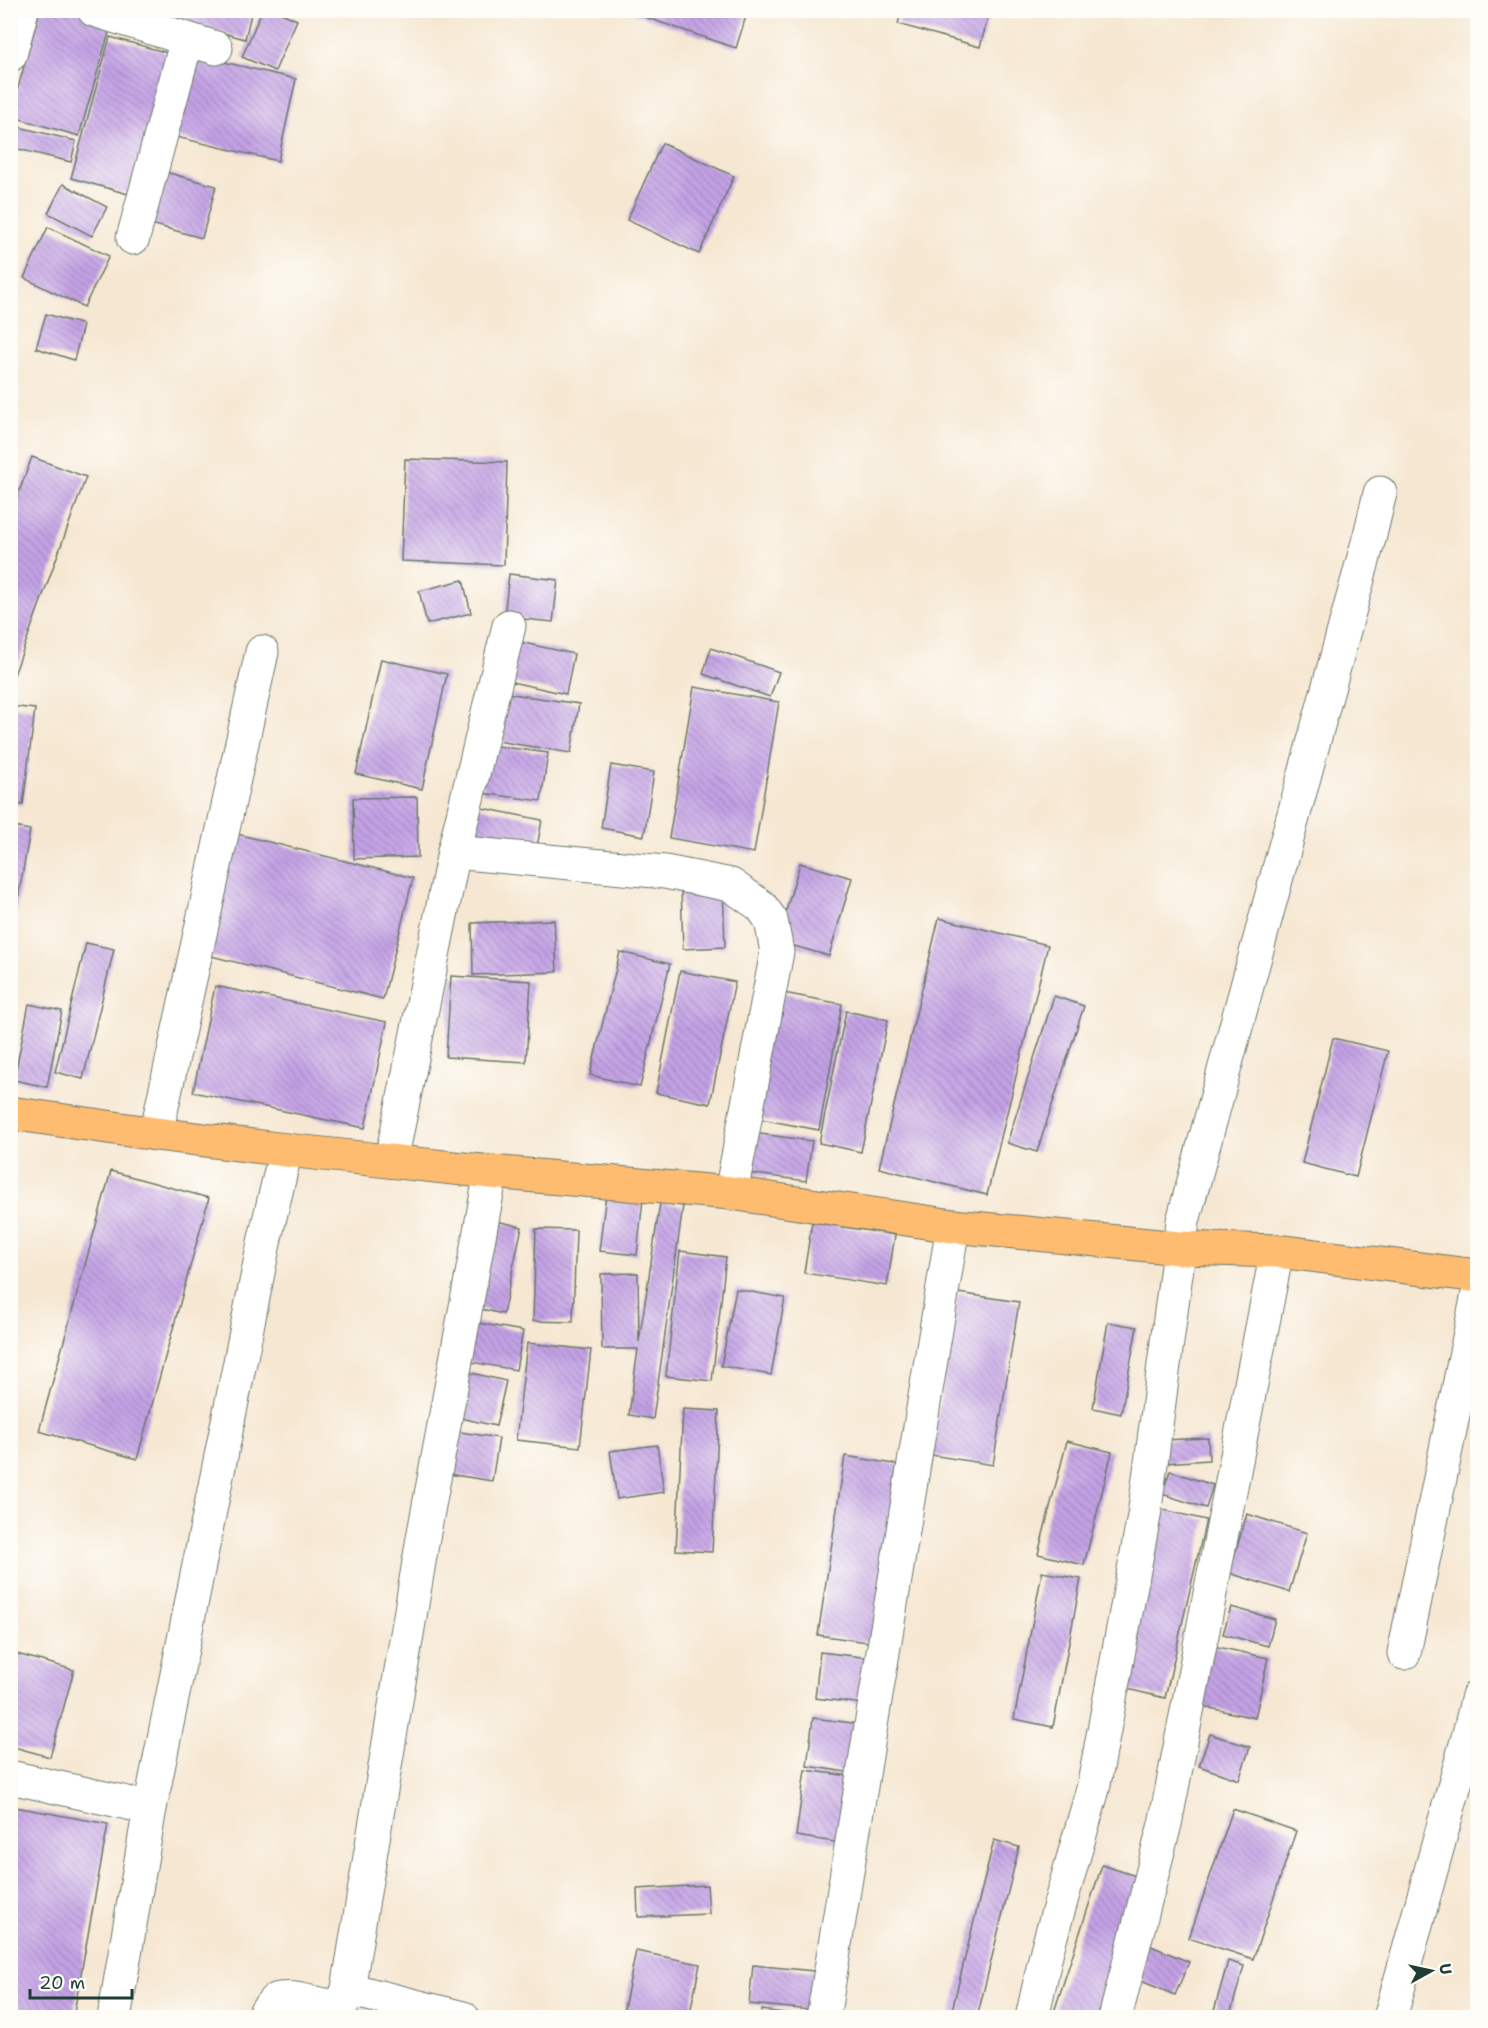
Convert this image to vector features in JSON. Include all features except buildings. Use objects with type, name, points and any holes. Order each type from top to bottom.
[{"type":"main road","points":[[10,1113],[286,1150],[491,1172],[731,1192],[954,1226],[1179,1248],[1277,1251],[1478,1276]]},
{"type":"street","points":[[10,55],[21,10]]},
{"type":"street","points":[[94,10],[202,43],[138,218]]},
{"type":"street","points":[[1032,2018],[1047,1950],[1093,1789],[1144,1516],[1183,1221],[1380,493]]},
{"type":"street","points":[[391,1161],[454,852],[509,626]]},
{"type":"street","points":[[156,1134],[262,652]]},
{"type":"street","points":[[454,852],[665,872],[731,885],[761,906],[771,920],[777,952],[731,1192]]},
{"type":"street","points":[[114,2018],[150,1808],[265,1238],[286,1150]]},
{"type":"street","points":[[265,2018],[266,2011],[275,2000],[290,1997],[335,2006],[343,2003],[348,1989],[423,1538],[491,1172]]},
{"type":"street","points":[[824,2018],[954,1226]]},
{"type":"street","points":[[1115,2018],[1165,1824],[1277,1251]]},
{"type":"street","points":[[1404,1653],[1478,1294]]},
{"type":"street","points":[[1390,2018],[1478,1696]]},
{"type":"street","points":[[10,1777],[150,1808]]},
{"type":"street","points":[[348,1989],[456,2017]]}]
